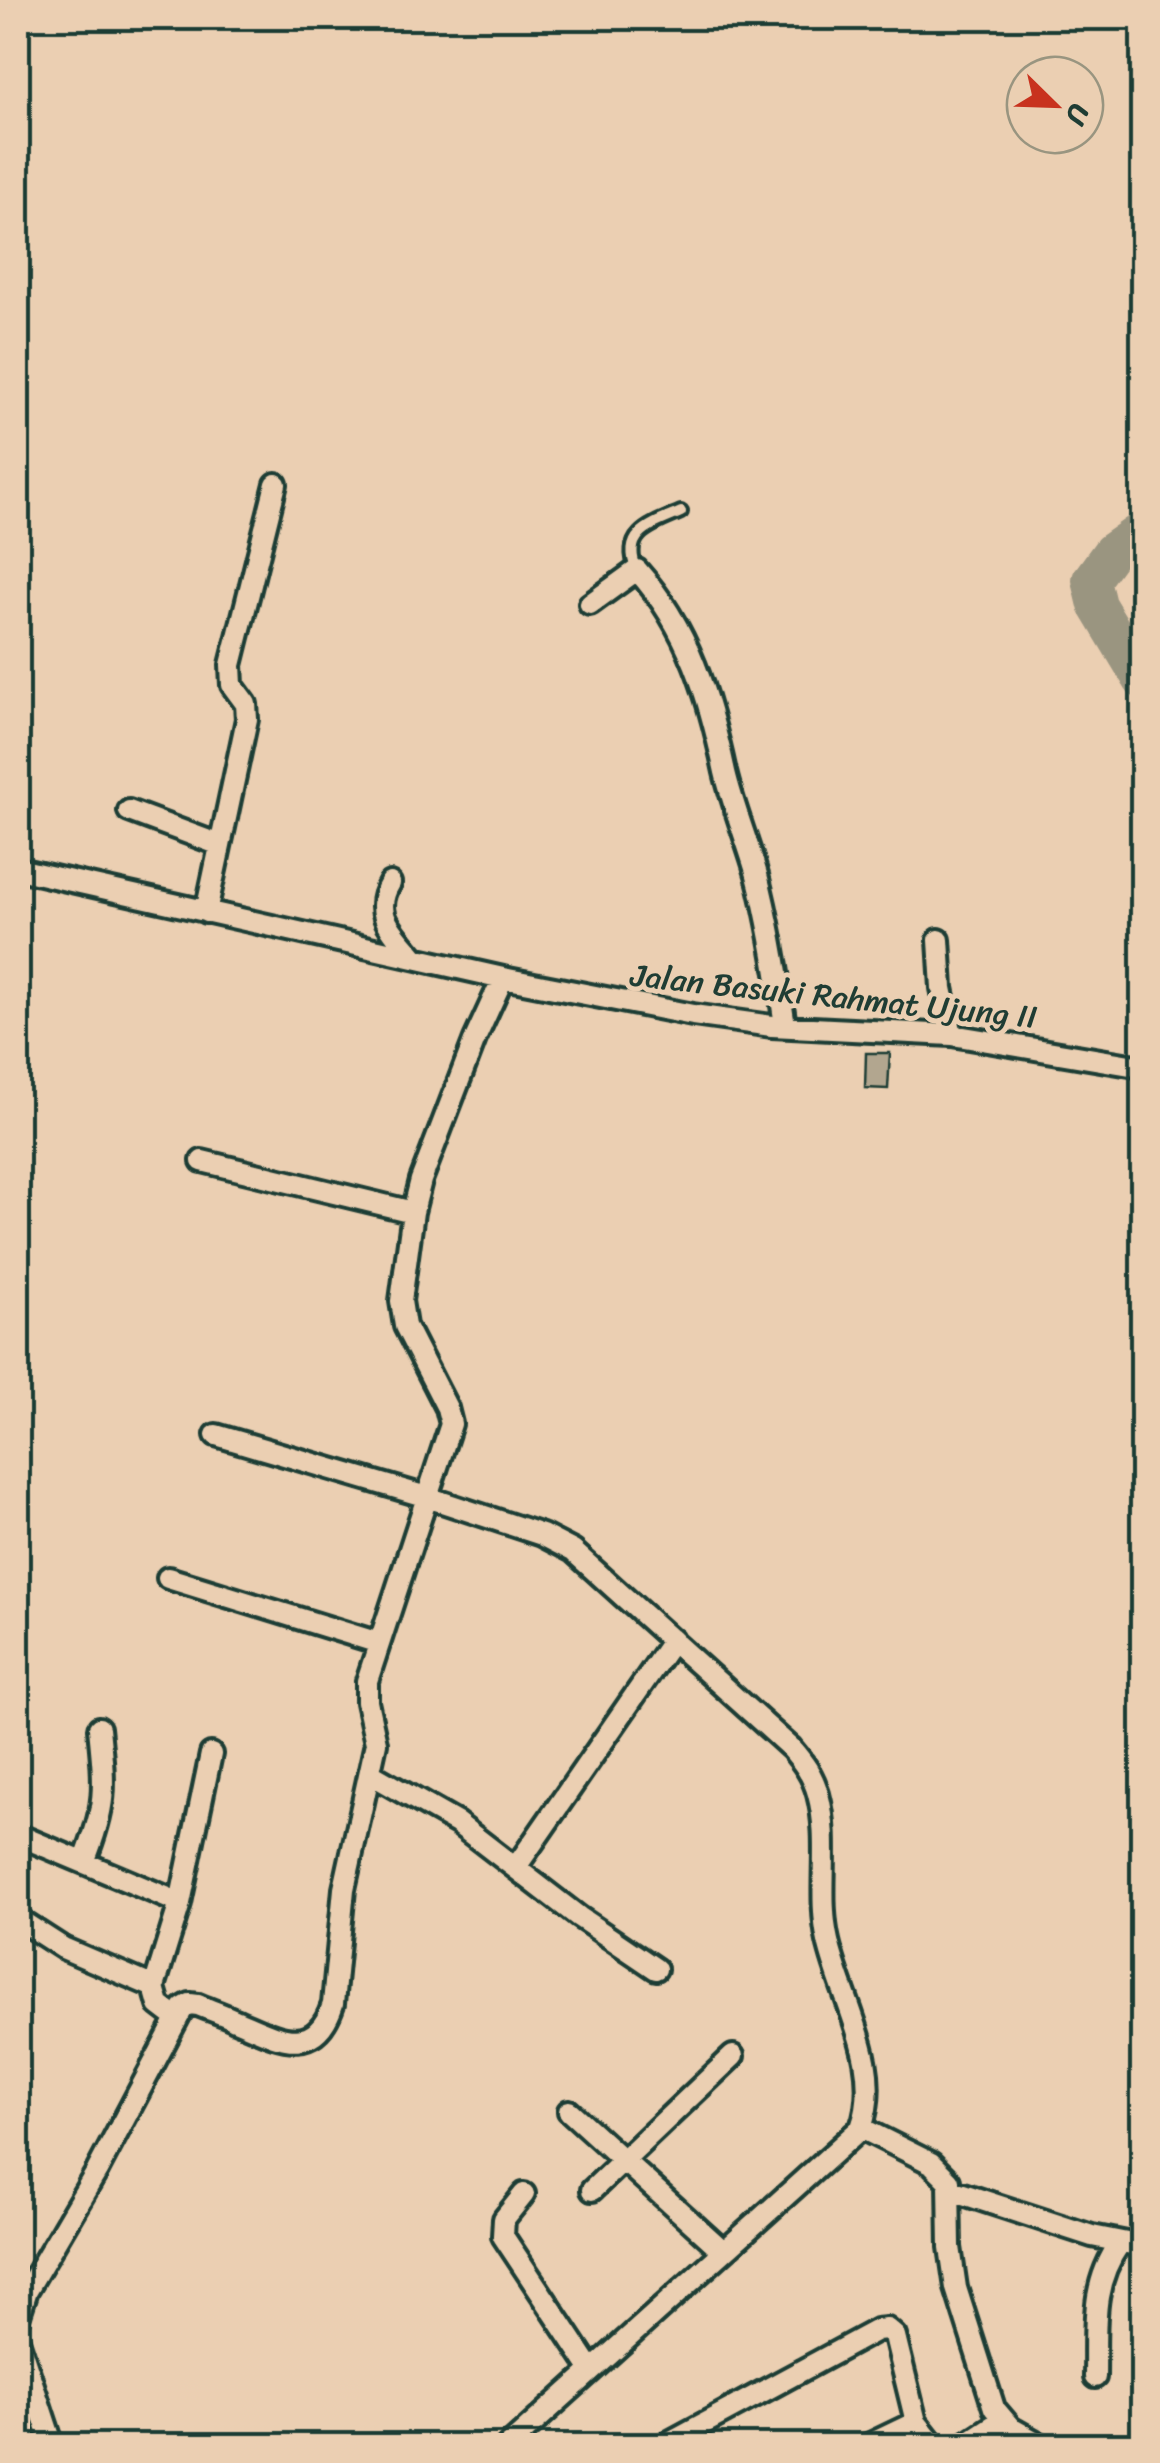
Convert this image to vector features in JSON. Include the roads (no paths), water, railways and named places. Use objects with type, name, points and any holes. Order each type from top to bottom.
[{"type":"street","points":[[206,912],[247,712],[232,684],[231,666],[276,484]]},
{"type":"street","points":[[590,604],[637,570],[665,604],[694,657],[712,708],[725,772],[758,878],[784,1026]]},
{"type":"street","points":[[129,811],[220,845]]},
{"type":"street","name":"Jalan Basuki Rahmat Ujung II","points":[[18,869],[502,978],[692,1015],[784,1026],[952,1036],[1142,1067]]},
{"type":"street","points":[[390,883],[382,897],[382,912],[414,956]]},
{"type":"street","points":[[939,940],[942,988],[952,1036]]},
{"type":"street","points":[[18,2318],[28,2290],[185,2006],[194,2004],[291,2042],[306,2038],[324,2024],[333,2004],[344,1889],[376,1742],[366,1692],[451,1424],[448,1408],[401,1314],[414,1212],[422,1180],[475,1038],[502,978]]},
{"type":"street","points":[[202,1161],[414,1212]]},
{"type":"street","points":[[216,1435],[427,1497],[542,1535],[574,1552],[791,1748],[814,1782],[822,1814],[827,1938],[865,2054],[869,2091],[862,2128],[508,2446]]},
{"type":"street","points":[[168,1578],[379,1643]]},
{"type":"street","points":[[516,1867],[673,1640]]},
{"type":"street","points":[[84,1862],[103,1806],[99,1728]]},
{"type":"street","points":[[176,2018],[160,2006],[154,1987],[180,1903],[210,1754]]},
{"type":"street","points":[[371,1774],[457,1823],[579,1917],[656,1968]]},
{"type":"street","points":[[18,1835],[180,1903]]},
{"type":"street","points":[[18,1919],[63,1948],[154,1987]]},
{"type":"street","points":[[592,2190],[734,2056]]},
{"type":"street","points":[[569,2111],[723,2252]]},
{"type":"street","points":[[862,2128],[943,2172],[951,2190],[950,2247],[956,2288],[994,2408],[1023,2437],[1043,2446]]},
{"type":"street","points":[[951,2190],[1120,2244],[1142,2246]]},
{"type":"street","points":[[524,2194],[504,2219],[503,2236],[591,2370]]},
{"type":"street","points":[[1095,2377],[1099,2283],[1104,2266],[1120,2244]]},
{"type":"street","points":[[662,2446],[877,2330],[887,2329],[895,2336],[916,2422],[936,2446]]},
{"type":"street","points":[[18,2340],[53,2446]]},
{"type":"street","points":[[962,2446],[1002,2420]]},
{"type":"street","points":[[866,2446],[916,2422]]},
{"type":"lane","points":[[637,570],[630,550],[633,540],[681,512]]},
{"type":"waterway","points":[[1142,530],[1112,551],[1091,580],[1097,605],[1142,680]]}]
